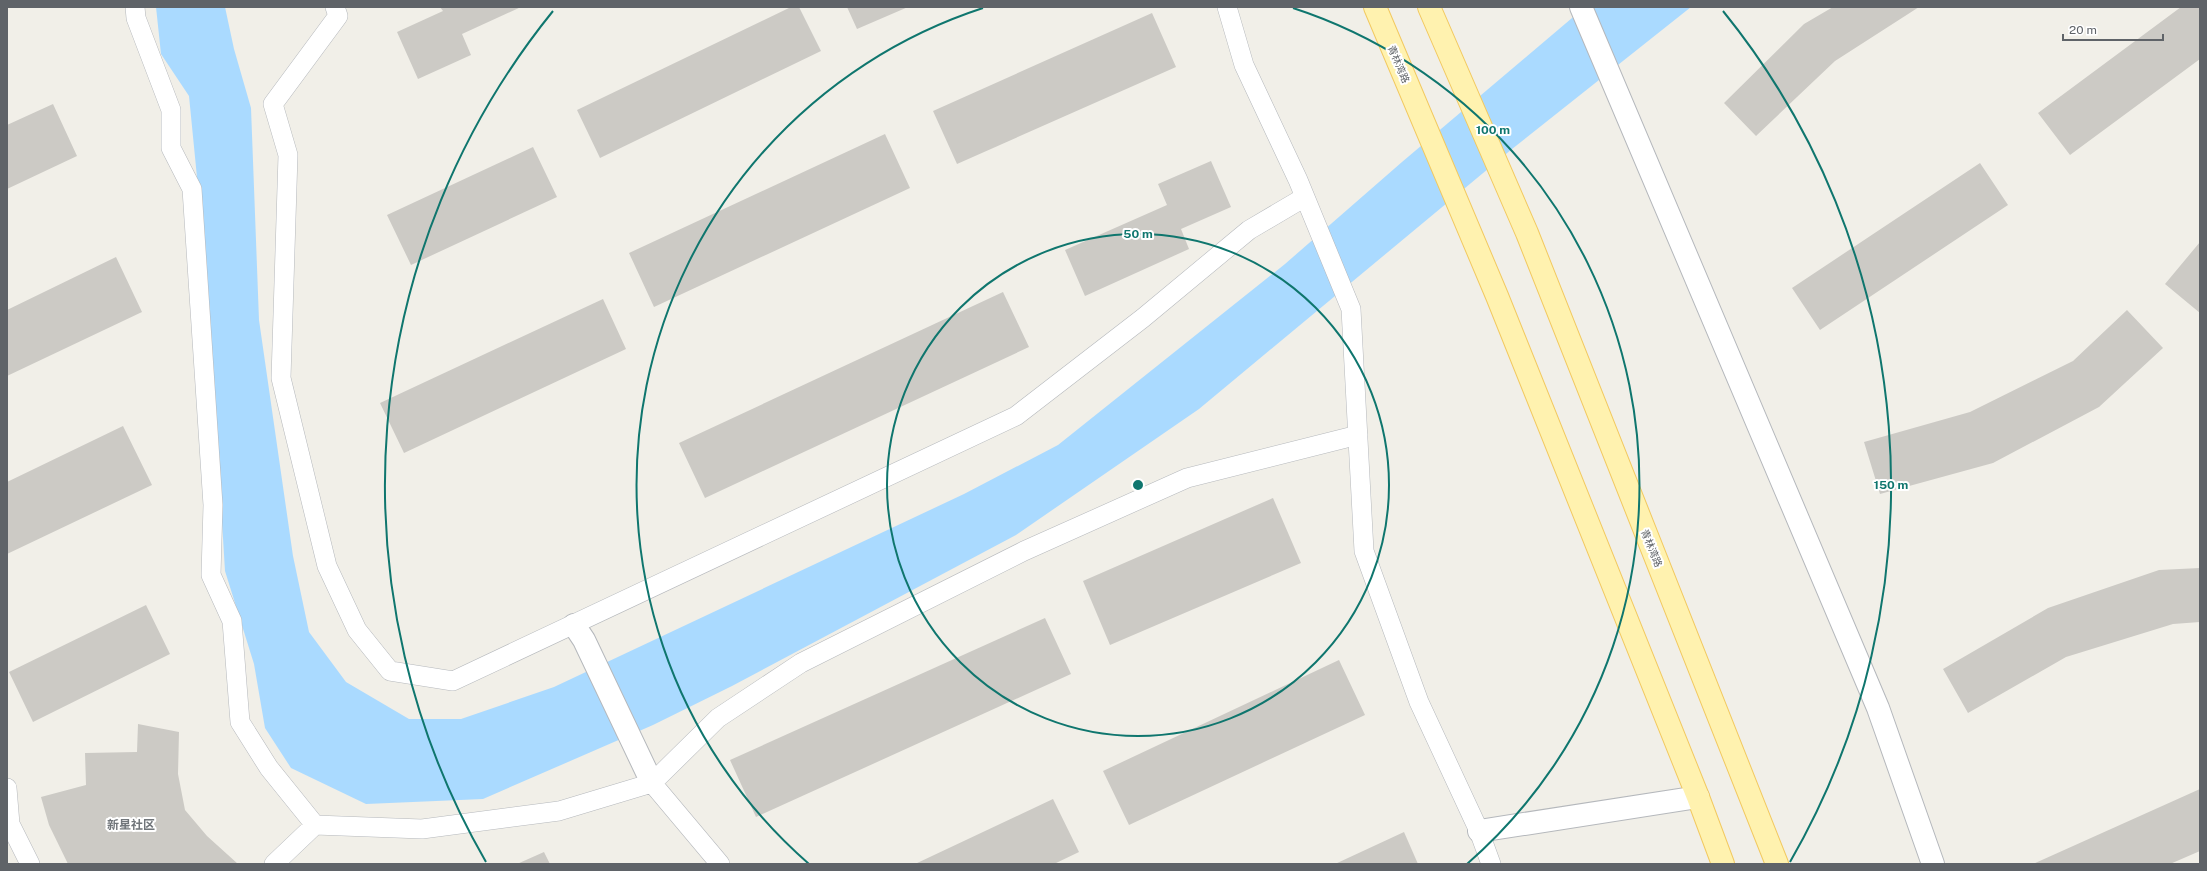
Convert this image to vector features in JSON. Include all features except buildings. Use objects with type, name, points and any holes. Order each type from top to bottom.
[{"type":"main road","name":"青林湾路","points":[[1375,7],[1497,296],[1698,797]]},
{"type":"main road","name":"青林湾路","points":[[1429,7],[1465,94],[1527,233],[1777,864]]},
{"type":"main road","points":[[1698,797],[1723,864]]},
{"type":"street","points":[[1581,7],[1878,708],[1933,864]]},
{"type":"street","points":[[579,633],[652,783]]},
{"type":"street","points":[[1479,832],[1698,797]]},
{"type":"lane","points":[[135,7],[136,18],[171,110],[171,148],[192,189],[213,505],[211,575],[232,620],[240,722],[269,768],[315,825]]},
{"type":"lane","points":[[335,7],[338,16],[274,104],[288,155],[281,378],[327,566],[357,630],[390,671],[453,681],[579,633],[1016,416],[1143,318],[1249,230],[1308,204]]},
{"type":"lane","points":[[1227,7],[1244,65],[1308,204],[1351,309],[1364,550],[1419,702],[1479,832],[1491,864]]},
{"type":"lane","points":[[274,864],[315,825],[422,829],[559,810],[652,783],[718,718],[801,663],[1024,551],[1187,478],[1358,435]]},
{"type":"lane","points":[[652,783],[720,864]]},
{"type":"lane","points":[[7,788],[10,824],[30,864]]},
{"type":"water","points":[[156,7],[225,7],[234,49],[251,108],[259,320],[293,556],[309,632],[346,682],[409,719],[461,719],[554,687],[964,494],[1058,445],[1285,264],[1402,162],[1585,7],[1691,7],[1512,149],[1199,409],[1016,535],[732,686],[653,725],[483,799],[366,804],[291,768],[265,728],[254,664],[225,571],[208,289],[189,96],[161,54]]},
{"type":"district","name":"新星社区","points":[[131,825]]}]
